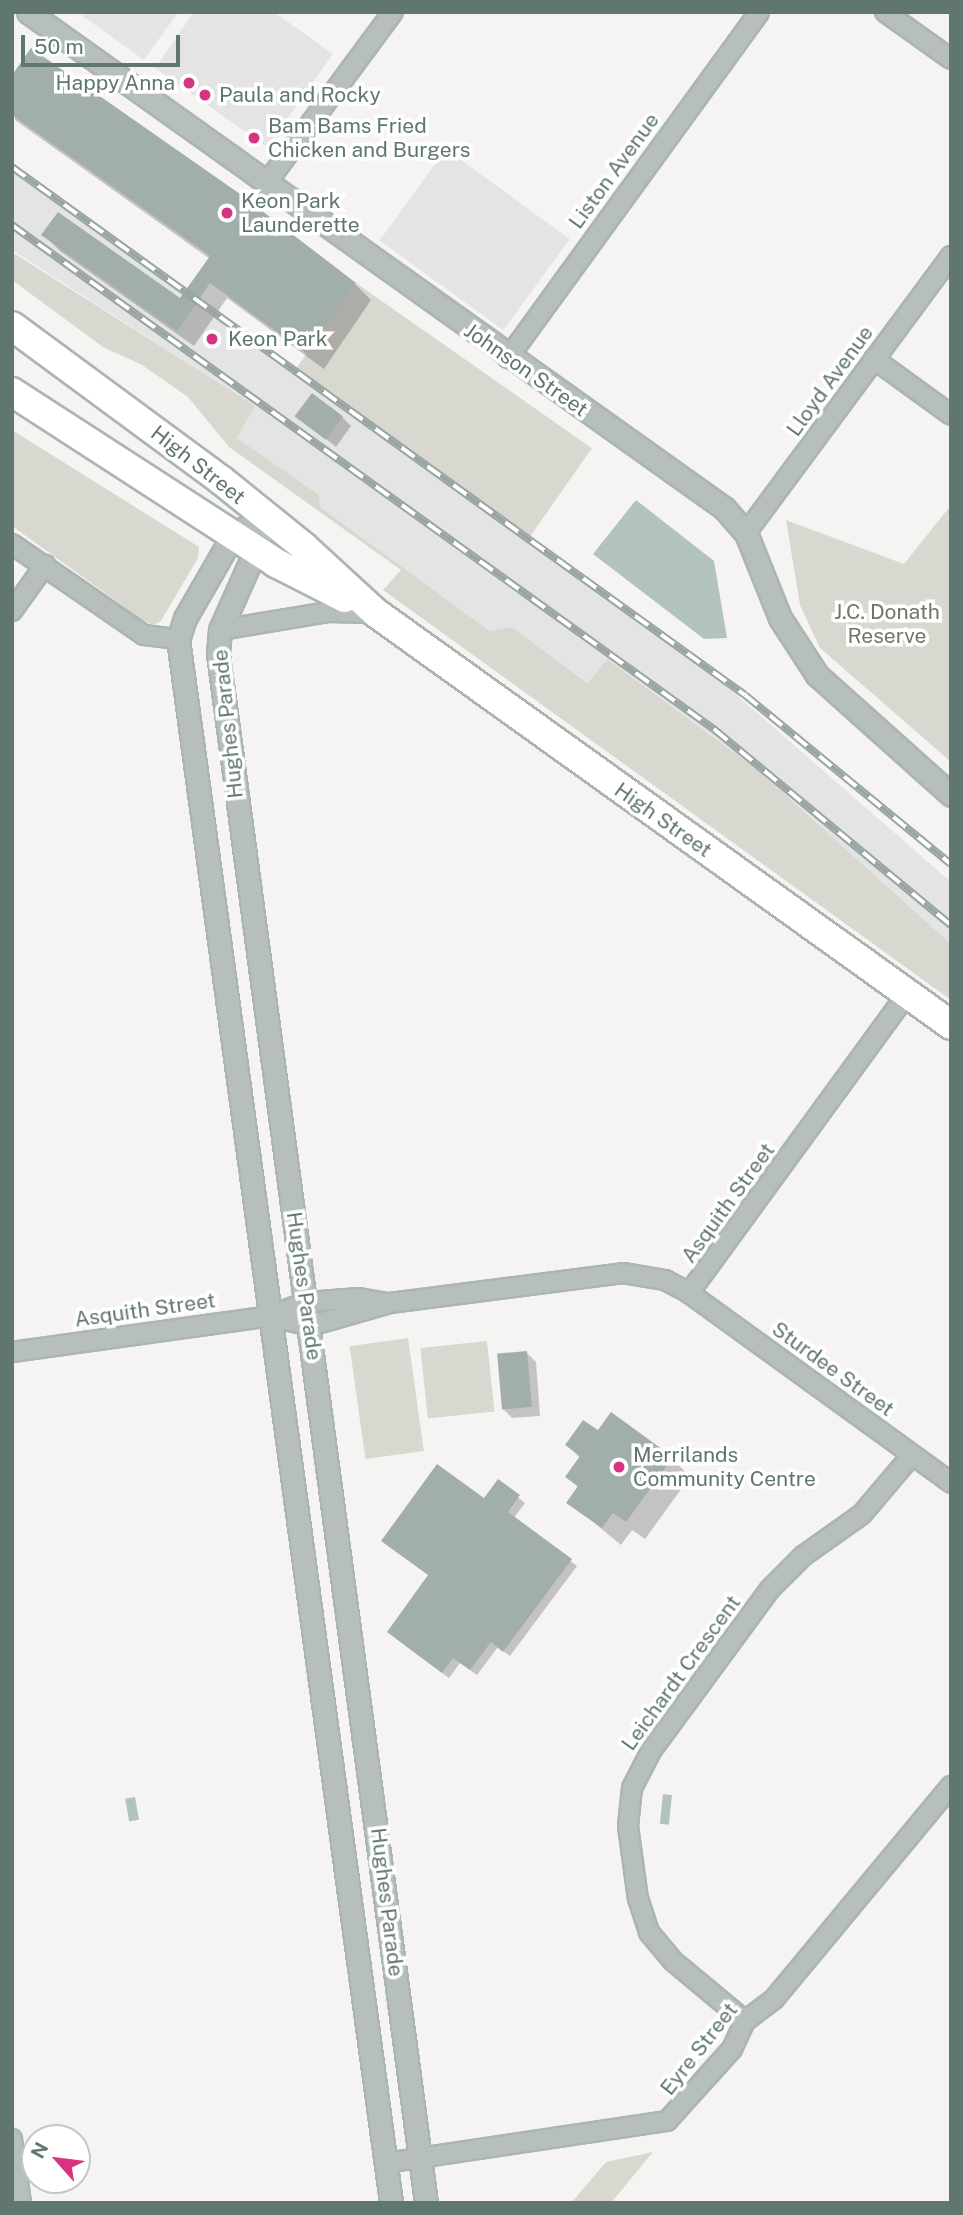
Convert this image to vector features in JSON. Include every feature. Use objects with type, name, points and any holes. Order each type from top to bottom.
[{"type":"main road","name":"High Street","points":[[12,326],[221,480],[263,517],[304,547],[376,613],[951,1025]]},
{"type":"main road","name":"High Street","points":[[12,392],[258,552],[376,613]]},
{"type":"street","name":"Johnson Street","points":[[28,12],[265,185],[724,508],[746,533],[780,618],[817,675],[951,795]]},
{"type":"street","points":[[265,185],[393,12]]},
{"type":"street","name":"Liston Avenue","points":[[508,358],[759,12]]},
{"type":"street","points":[[885,12],[951,59]]},
{"type":"street","name":"Lloyd Avenue","points":[[746,533],[951,256]]},
{"type":"street","points":[[874,359],[951,415]]},
{"type":"street","points":[[12,544],[144,635],[178,639],[185,618],[233,535],[263,517]]},
{"type":"street","name":"Hughes Parade","points":[[263,517],[258,552],[220,630],[218,654],[348,1602],[426,2203]]},
{"type":"street","points":[[12,611],[45,565]]},
{"type":"street","points":[[220,630],[328,612],[376,613]]},
{"type":"street","name":"Hughes Parade","points":[[178,639],[391,2203]]},
{"type":"street","points":[[190,730],[226,724]]},
{"type":"street","name":"Asquith Street","points":[[270,1316],[310,1325],[390,1303],[623,1273],[665,1280],[689,1293],[907,994]]},
{"type":"street","name":"Sturdee Street","points":[[689,1293],[951,1483]]},
{"type":"street","name":"Asquith Street","points":[[16,1350],[270,1316],[307,1303],[359,1298],[390,1303]]},
{"type":"street","name":"Leichardt Crescent","points":[[745,2021],[673,1961],[649,1931],[638,1899],[628,1826],[632,1788],[651,1751],[770,1590],[803,1556],[862,1514],[912,1455]]},
{"type":"street","points":[[309,1609],[348,1602]]},
{"type":"street","name":"Eyre Street","points":[[385,2163],[667,2121],[732,2049],[745,2021],[774,1999],[951,1786]]},
{"type":"street","points":[[12,2138],[21,2203]]},
{"type":"shaded area","points":[[77,12],[174,12],[177,14],[144,60]]},
{"type":"shaded area","points":[[194,12],[274,12],[333,54],[267,147],[155,68]]},
{"type":"shaded area","points":[[446,149],[570,239],[503,330],[380,240]]},
{"type":"shaded area","points":[[12,172],[488,507],[702,665],[951,882],[951,944],[758,770],[607,659],[589,683],[511,628],[490,631],[320,507],[318,495],[237,438],[254,406],[12,250]]},
{"type":"shaded area","points":[[636,500],[714,561],[727,638],[704,639],[593,554]]},
{"type":"shaded area","points":[[663,1794],[672,1795],[669,1825],[660,1824]]},
{"type":"shaded area","points":[[135,1797],[139,1820],[129,1821],[125,1799]]},
{"type":"green space","points":[[12,252],[255,406],[237,438],[319,495],[320,507],[490,631],[511,627],[588,683],[607,659],[758,770],[951,944],[951,1000],[383,590],[401,570],[229,447],[188,397],[142,365],[103,347],[12,280]]},
{"type":"green space","points":[[356,283],[592,448],[530,537],[294,371]]},
{"type":"green space","points":[[12,430],[199,547],[198,558],[161,621],[153,625],[141,619],[12,526]]},
{"type":"green space","name":"J.C. Donath Reserve","points":[[951,505],[951,762],[820,648],[800,605],[786,520],[904,564]]},
{"type":"green space","points":[[408,1338],[424,1451],[365,1459],[350,1346]]},
{"type":"green space","points":[[487,1341],[494,1412],[428,1419],[420,1348]]},
{"type":"green space","points":[[653,2152],[611,2203],[571,2203],[606,2162]]},
{"type":"building","points":[[31,48],[240,194],[356,283],[307,354],[210,283],[177,331],[41,235],[58,212],[180,298],[210,256],[12,115],[12,75]]},
{"type":"building","points":[[312,393],[343,416],[326,440],[295,416]]},
{"type":"building","points":[[527,1351],[532,1407],[502,1409],[497,1354]]},
{"type":"building","name":"Merrilands Community Centre","points":[[611,1412],[673,1457],[626,1522],[613,1513],[602,1528],[566,1503],[578,1486],[565,1477],[580,1456],[565,1445],[583,1420],[598,1430]]},
{"type":"building","points":[[437,1464],[484,1498],[498,1479],[520,1495],[508,1512],[572,1559],[503,1652],[491,1642],[470,1670],[453,1658],[442,1673],[387,1632],[428,1575],[381,1541]]},
{"type":"railway","points":[[12,167],[745,695],[951,864]]},
{"type":"railway","points":[[12,225],[715,730],[951,925]]},
{"type":"place","name":"Happy Anna","points":[[189,83]]},
{"type":"place","name":"Paula and Rocky","points":[[205,95]]},
{"type":"place","name":"Bam Bams Fried Chicken and Burgers","points":[[254,138]]},
{"type":"place","name":"Keon Park Launderette","points":[[227,213]]},
{"type":"place","name":"Keon Park","points":[[212,339]]},
{"type":"place","name":"Merrilands Community Centre","points":[[619,1467]]}]
